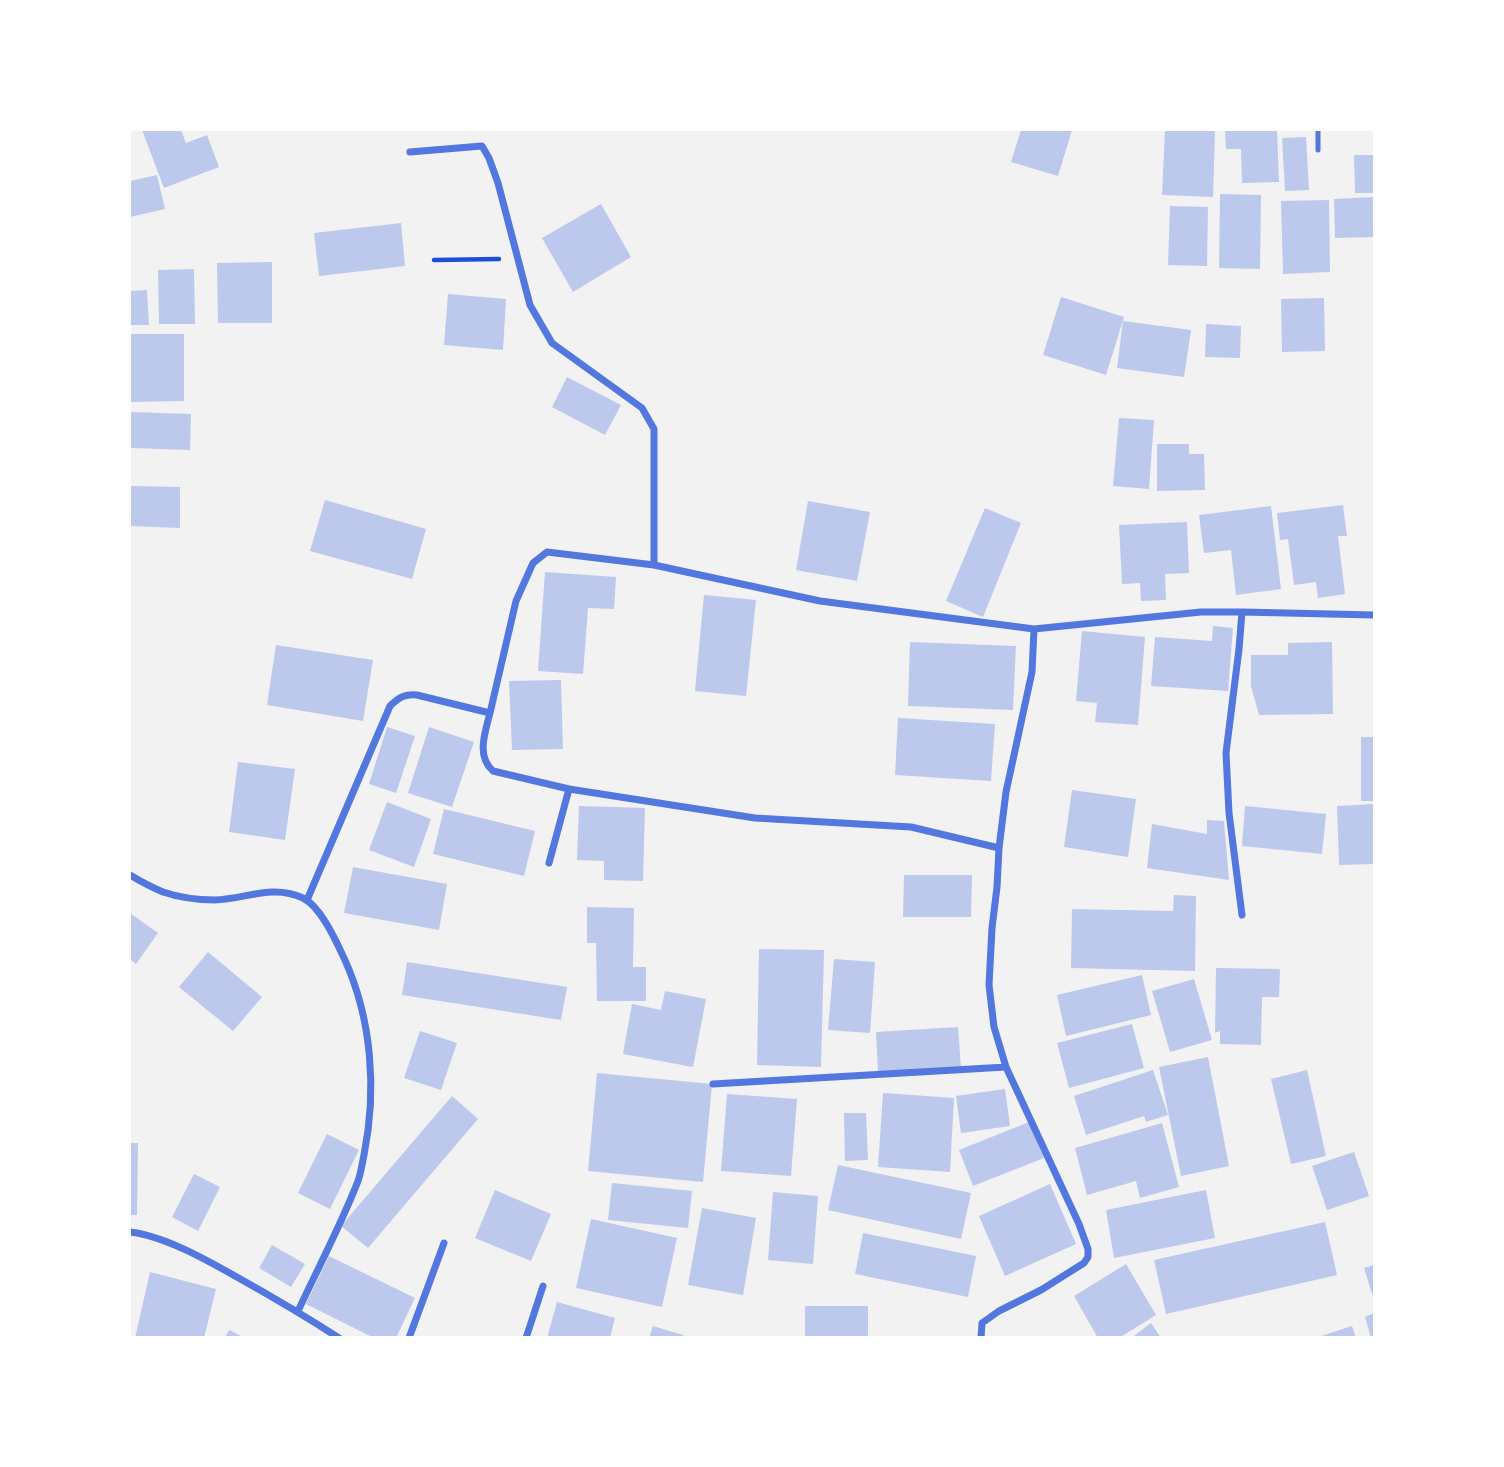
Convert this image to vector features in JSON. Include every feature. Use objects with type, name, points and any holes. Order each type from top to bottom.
[{"type":"street","points":[[410,152],[482,146],[498,183],[530,305],[552,343],[642,408],[654,429],[654,565]]},
{"type":"street","points":[[999,848],[911,827],[755,818],[569,789],[493,771],[484,760],[483,745],[516,601],[533,562],[547,552],[654,565],[820,601],[1034,629],[1201,612],[1374,615]]},
{"type":"street","points":[[1242,612],[1226,753],[1229,813],[1242,915]]},
{"type":"street","points":[[981,1338],[982,1323],[1084,1263],[1088,1253],[1079,1224],[1006,1067],[995,1027],[989,985],[999,848],[1008,782],[1032,671],[1034,629]]},
{"type":"street","points":[[307,900],[390,706],[405,694],[490,713]]},
{"type":"street","points":[[549,863],[569,789]]},
{"type":"street","points":[[130,876],[165,893],[216,900],[268,891],[290,892],[307,900],[318,912],[336,940],[353,979],[369,1051],[371,1096],[368,1133],[359,1179],[298,1311]]},
{"type":"street","points":[[713,1084],[1006,1067]]},
{"type":"street","points":[[130,1233],[142,1234],[198,1255],[298,1311],[339,1338]]},
{"type":"street","points":[[409,1338],[444,1243]]},
{"type":"street","points":[[526,1338],[543,1286]]},
{"type":"lane","points":[[1318,130],[1318,150]]},
{"type":"path","points":[[434,260],[517,259]]},
{"type":"building","points":[[142,130],[181,130],[186,143],[207,135],[219,167],[164,188]]},
{"type":"building","points":[[1021,130],[1072,130],[1058,176],[1011,162]]},
{"type":"building","points":[[1165,130],[1215,130],[1213,197],[1162,195]]},
{"type":"building","points":[[1225,130],[1277,130],[1279,182],[1242,183],[1241,149],[1226,149]]},
{"type":"building","points":[[1306,137],[1309,190],[1285,191],[1282,138]]},
{"type":"building","points":[[1354,155],[1374,155],[1374,193],[1355,193]]},
{"type":"building","points":[[157,175],[165,209],[130,217],[130,181]]},
{"type":"building","points":[[1220,194],[1261,195],[1260,269],[1219,268]]},
{"type":"building","points":[[1374,197],[1374,237],[1335,238],[1334,199]]},
{"type":"building","points":[[1329,200],[1330,272],[1283,274],[1281,201]]},
{"type":"building","points":[[601,204],[631,257],[573,292],[542,238]]},
{"type":"building","points":[[1170,206],[1208,207],[1207,266],[1168,265]]},
{"type":"building","points":[[401,223],[405,266],[319,276],[314,233]]},
{"type":"building","points":[[272,262],[272,323],[218,323],[217,263]]},
{"type":"building","points":[[194,269],[195,324],[159,324],[158,270]]},
{"type":"building","points":[[147,290],[149,325],[130,325],[130,291]]},
{"type":"building","points":[[448,294],[506,299],[503,350],[444,345]]},
{"type":"building","points":[[1061,297],[1124,317],[1106,375],[1043,355]]},
{"type":"building","points":[[1324,298],[1325,351],[1282,352],[1281,299]]},
{"type":"building","points":[[1123,321],[1191,330],[1184,377],[1117,368]]},
{"type":"building","points":[[1206,324],[1241,326],[1240,358],[1205,357]]},
{"type":"building","points":[[130,334],[184,334],[184,401],[130,402]]},
{"type":"building","points":[[567,377],[621,405],[605,435],[552,407]]},
{"type":"building","points":[[130,412],[191,414],[190,450],[130,448]]},
{"type":"building","points":[[1119,418],[1154,420],[1149,489],[1113,486]]},
{"type":"building","points":[[1157,444],[1189,444],[1189,454],[1204,454],[1205,490],[1157,491]]},
{"type":"building","points":[[130,486],[180,487],[180,528],[130,526]]},
{"type":"building","points":[[325,500],[426,529],[412,579],[310,551]]},
{"type":"building","points":[[808,501],[870,512],[857,581],[796,570]]},
{"type":"building","points":[[1343,505],[1347,536],[1338,536],[1345,594],[1318,598],[1316,582],[1294,585],[1288,539],[1280,540],[1277,513]]},
{"type":"building","points":[[1271,506],[1281,589],[1236,595],[1231,550],[1204,553],[1199,515]]},
{"type":"building","points":[[985,508],[1021,523],[983,617],[946,601]]},
{"type":"building","points":[[1187,522],[1189,573],[1165,574],[1166,600],[1141,601],[1140,583],[1122,584],[1119,525]]},
{"type":"building","points":[[545,572],[616,577],[614,609],[588,608],[583,674],[538,671]]},
{"type":"building","points":[[704,595],[756,600],[746,696],[695,691]]},
{"type":"building","points":[[1213,626],[1233,628],[1228,691],[1151,686],[1155,637],[1212,641]]},
{"type":"building","points":[[1082,631],[1145,637],[1138,725],[1095,722],[1097,703],[1076,701]]},
{"type":"building","points":[[910,642],[1016,646],[1013,710],[908,706]]},
{"type":"building","points":[[1332,642],[1333,714],[1259,715],[1251,686],[1251,655],[1288,655],[1288,643]]},
{"type":"building","points":[[276,645],[373,660],[363,721],[267,705]]},
{"type":"building","points":[[561,680],[563,749],[512,750],[509,681]]},
{"type":"building","points":[[898,718],[995,724],[991,781],[895,775]]},
{"type":"building","points":[[387,727],[415,736],[396,793],[369,784]]},
{"type":"building","points":[[429,727],[474,742],[452,807],[408,793]]},
{"type":"building","points":[[1361,737],[1374,737],[1374,801],[1361,801]]},
{"type":"building","points":[[238,762],[295,769],[285,840],[229,832]]},
{"type":"building","points":[[1072,790],[1136,799],[1128,857],[1064,847]]},
{"type":"building","points":[[387,802],[431,819],[414,867],[369,850]]},
{"type":"building","points":[[1374,804],[1374,864],[1339,865],[1337,806]]},
{"type":"building","points":[[579,806],[645,808],[643,881],[604,880],[604,861],[577,860]]},
{"type":"building","points":[[1245,806],[1326,814],[1322,854],[1242,846]]},
{"type":"building","points":[[444,809],[535,831],[524,876],[433,854]]},
{"type":"building","points":[[1207,820],[1224,821],[1229,880],[1147,868],[1152,824],[1207,834]]},
{"type":"building","points":[[353,867],[447,884],[439,930],[344,913]]},
{"type":"building","points":[[904,875],[972,875],[971,917],[903,917]]},
{"type":"building","points":[[1174,895],[1196,896],[1195,971],[1071,968],[1072,909],[1173,911]]},
{"type":"building","points":[[587,907],[634,908],[633,967],[646,967],[646,1001],[597,1001],[596,943],[587,943]]},
{"type":"building","points":[[130,913],[158,933],[136,964],[130,959]]},
{"type":"building","points":[[759,949],[824,950],[821,1067],[757,1065]]},
{"type":"building","points":[[208,952],[262,997],[233,1031],[179,987]]},
{"type":"building","points":[[834,959],[875,962],[870,1033],[828,1030]]},
{"type":"building","points":[[407,962],[567,987],[561,1020],[402,995]]},
{"type":"building","points":[[1216,968],[1280,969],[1279,997],[1262,997],[1261,1045],[1220,1044],[1220,1031],[1215,1033]]},
{"type":"building","points":[[1142,975],[1151,1015],[1066,1036],[1057,995]]},
{"type":"building","points":[[1194,979],[1212,1040],[1170,1052],[1152,991]]},
{"type":"building","points":[[665,991],[706,999],[693,1067],[623,1054],[632,1004],[661,1010]]},
{"type":"building","points":[[1132,1024],[1144,1068],[1069,1088],[1057,1043]]},
{"type":"building","points":[[958,1027],[961,1068],[878,1072],[876,1032]]},
{"type":"building","points":[[420,1031],[457,1043],[441,1090],[404,1078]]},
{"type":"building","points":[[1208,1057],[1229,1166],[1181,1176],[1159,1067]]},
{"type":"building","points":[[1153,1070],[1168,1115],[1146,1122],[1144,1116],[1086,1135],[1074,1096]]},
{"type":"building","points":[[1307,1070],[1326,1156],[1291,1164],[1271,1079]]},
{"type":"building","points":[[597,1073],[712,1084],[703,1182],[588,1171]]},
{"type":"building","points":[[1005,1089],[1010,1126],[961,1133],[956,1096]]},
{"type":"building","points":[[883,1093],[954,1098],[950,1172],[878,1167]]},
{"type":"building","points":[[727,1094],[797,1099],[791,1176],[721,1171]]},
{"type":"building","points":[[452,1096],[478,1119],[368,1248],[341,1226]]},
{"type":"building","points":[[844,1113],[866,1113],[868,1160],[845,1161]]},
{"type":"building","points":[[1029,1122],[1044,1158],[973,1186],[959,1150]]},
{"type":"building","points":[[1162,1123],[1179,1187],[1140,1198],[1136,1181],[1087,1195],[1075,1148]]},
{"type":"building","points":[[327,1134],[359,1150],[330,1209],[298,1193]]},
{"type":"building","points":[[130,1143],[138,1143],[137,1215],[130,1215]]},
{"type":"building","points":[[1354,1152],[1369,1196],[1327,1210],[1312,1166]]},
{"type":"building","points":[[838,1165],[971,1193],[961,1239],[828,1210]]},
{"type":"building","points":[[194,1174],[220,1187],[198,1231],[172,1217]]},
{"type":"building","points":[[612,1183],[692,1191],[688,1228],[608,1220]]},
{"type":"building","points":[[1050,1184],[1076,1244],[1005,1276],[979,1216]]},
{"type":"building","points":[[495,1190],[551,1214],[531,1261],[475,1238]]},
{"type":"building","points":[[1206,1190],[1215,1238],[1114,1258],[1106,1210]]},
{"type":"building","points":[[773,1192],[818,1196],[813,1264],[768,1260]]},
{"type":"building","points":[[702,1208],[756,1218],[743,1295],[688,1285]]},
{"type":"building","points":[[591,1219],[677,1238],[662,1307],[576,1288]]},
{"type":"building","points":[[1325,1222],[1337,1275],[1166,1314],[1154,1260]]},
{"type":"building","points":[[863,1233],[976,1256],[968,1297],[855,1274]]},
{"type":"building","points":[[272,1245],[305,1264],[291,1287],[259,1268]]},
{"type":"building","points":[[329,1256],[415,1298],[396,1338],[374,1338],[306,1304]]},
{"type":"building","points":[[1126,1264],[1156,1315],[1119,1338],[1098,1338],[1074,1296]]},
{"type":"building","points":[[1374,1265],[1374,1300],[1364,1268]]},
{"type":"building","points":[[150,1272],[216,1289],[204,1338],[135,1338]]},
{"type":"building","points":[[557,1302],[615,1318],[610,1338],[547,1338]]},
{"type":"building","points":[[805,1306],[868,1306],[868,1338],[805,1338]]},
{"type":"building","points":[[1374,1313],[1374,1338],[1371,1338],[1365,1317]]},
{"type":"building","points":[[1151,1323],[1161,1338],[1131,1338]]},
{"type":"building","points":[[653,1326],[683,1335],[683,1338],[649,1338]]},
{"type":"building","points":[[1352,1326],[1356,1338],[1318,1338],[1318,1337]]},
{"type":"building","points":[[229,1330],[245,1338],[225,1338]]}]
